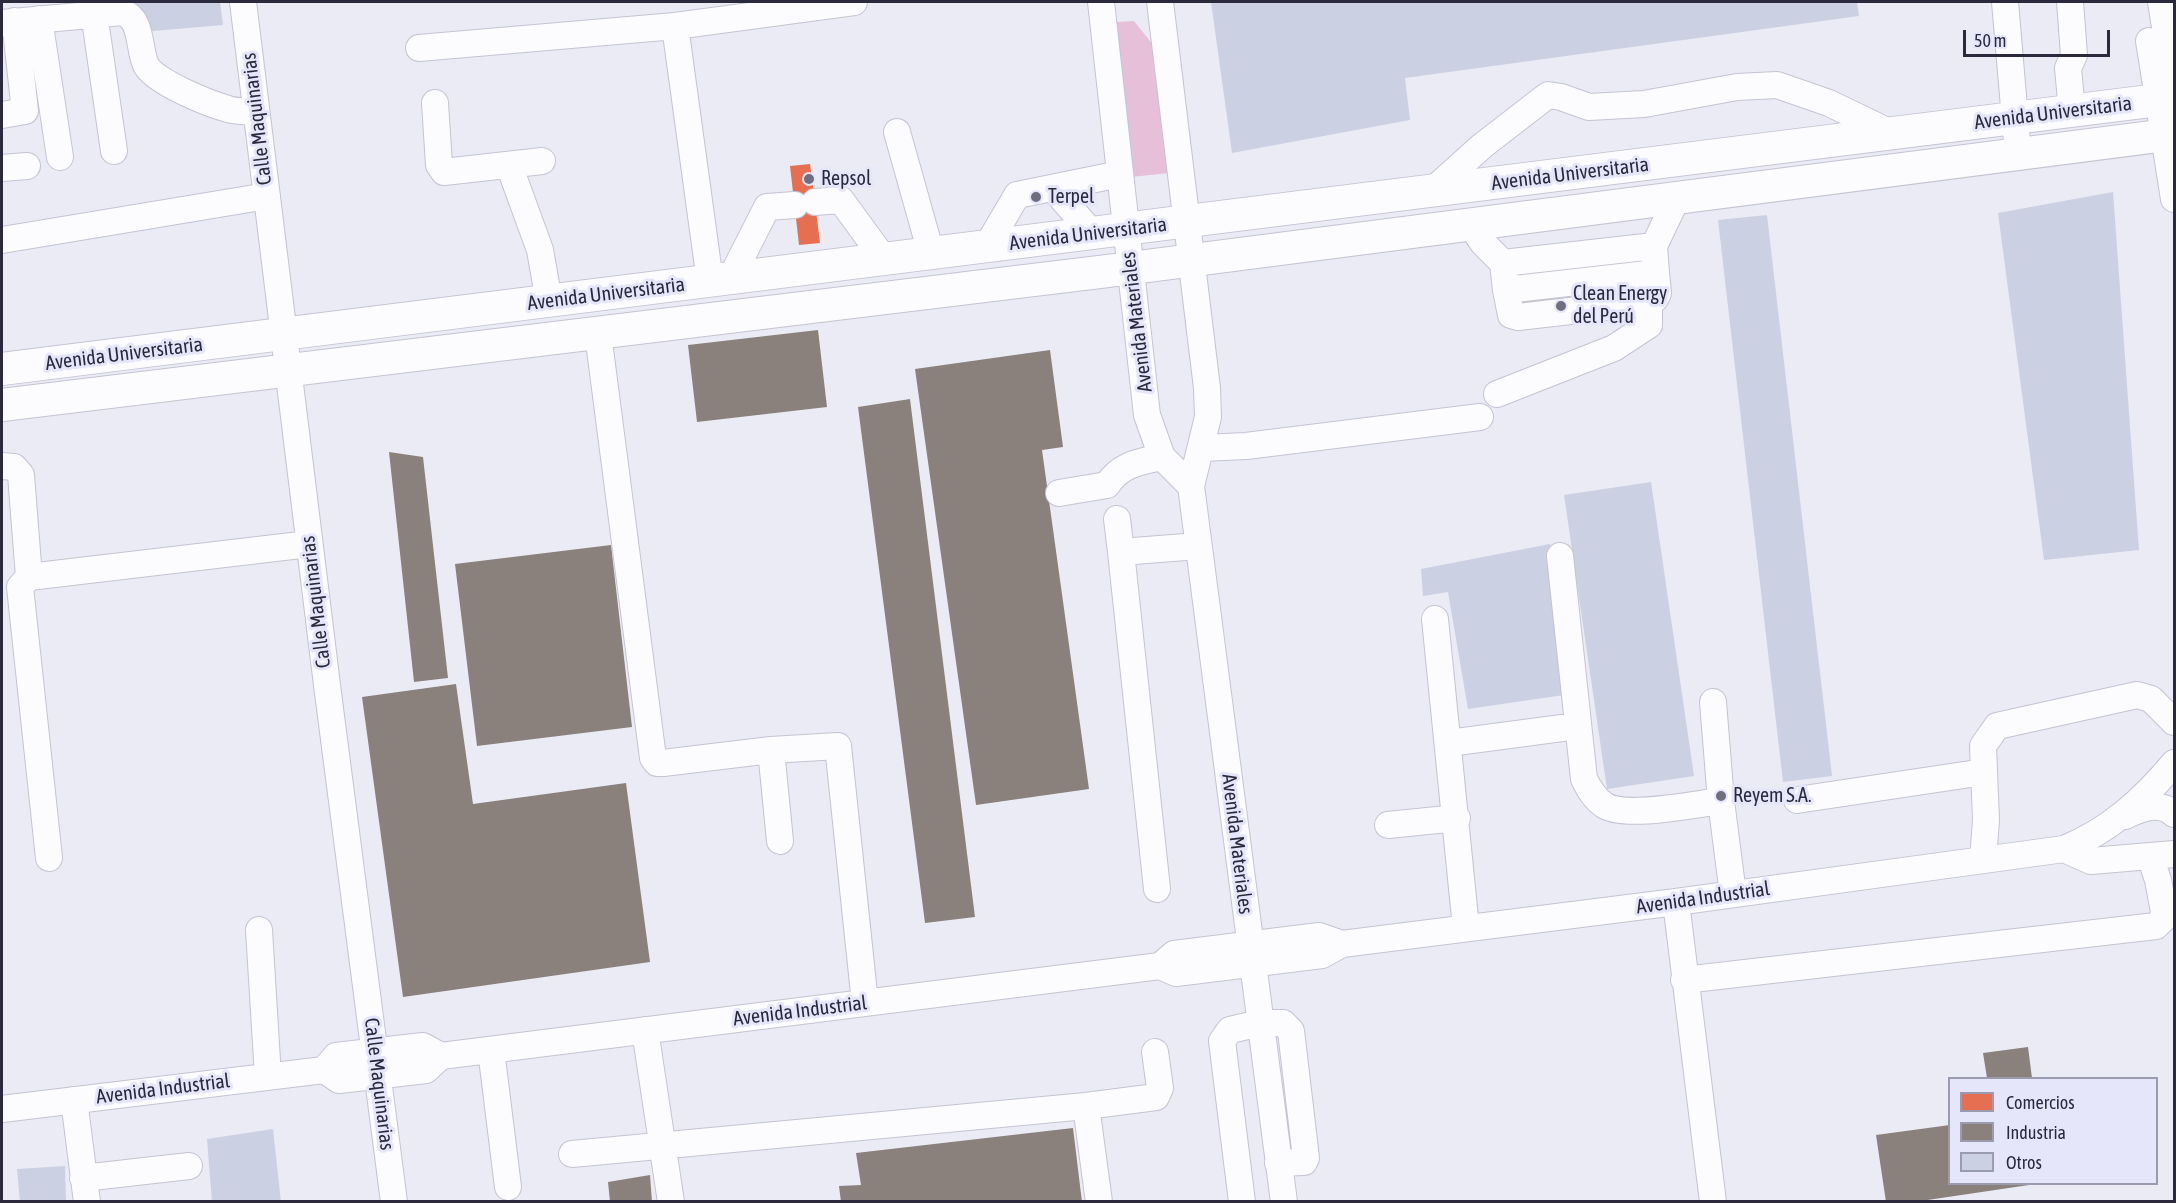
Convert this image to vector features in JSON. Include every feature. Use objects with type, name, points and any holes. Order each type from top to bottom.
[{"type":"main road","name":"Avenida Universitaria","points":[[2,369],[1891,134],[2072,111],[2169,95]]},
{"type":"main road","name":"Avenida Universitaria","points":[[2,405],[289,372],[1131,268],[2170,135]]},
{"type":"main road","points":[[1467,187],[1470,224]]},
{"type":"main road","points":[[581,297],[591,334]]},
{"type":"street","name":"Calle Maquinarias","points":[[243,2],[309,544],[394,1202]]},
{"type":"street","points":[[419,48],[675,26],[854,2]]},
{"type":"street","name":"Avenida Materiales","points":[[1101,2],[1148,415],[1162,457],[1191,486]]},
{"type":"street","name":"Avenida Materiales","points":[[1160,2],[1207,388],[1208,417],[1191,486],[1284,1202]]},
{"type":"street","points":[[2005,2],[2018,154]]},
{"type":"street","points":[[2070,2],[2074,55],[2068,68],[2072,111]]},
{"type":"street","points":[[2161,2],[2175,199]]},
{"type":"street","points":[[14,17],[113,11],[130,14],[147,66],[158,78],[230,110],[256,112]]},
{"type":"street","points":[[94,13],[114,152]]},
{"type":"street","points":[[2,115],[25,111],[14,17]]},
{"type":"street","points":[[14,17],[60,157]]},
{"type":"street","points":[[675,26],[721,279]]},
{"type":"street","points":[[2149,41],[2169,95]]},
{"type":"street","points":[[1432,191],[1482,146],[1548,95],[1589,107],[1644,104],[1737,87],[1777,85],[1829,103],[1891,134]]},
{"type":"street","points":[[435,103],[441,169],[444,172],[542,161]]},
{"type":"street","points":[[897,132],[931,253]]},
{"type":"street","points":[[509,165],[540,250],[549,301]]},
{"type":"street","points":[[2,168],[27,166]]},
{"type":"street","points":[[987,246],[1017,195],[1120,174]]},
{"type":"street","points":[[1053,188],[1092,233]]},
{"type":"street","points":[[2,240],[267,196]]},
{"type":"street","points":[[1470,224],[1483,243],[1503,263],[1508,309],[1511,315],[1518,317],[1649,302],[1655,299],[1658,293],[1654,246],[1677,198]]},
{"type":"street","points":[[721,279],[766,207],[841,200],[884,259]]},
{"type":"street","points":[[1503,263],[1654,246]]},
{"type":"street","points":[[1506,290],[1656,273]]},
{"type":"street","points":[[1497,394],[1614,348],[1649,325],[1649,302]]},
{"type":"street","points":[[591,334],[653,758],[657,763],[663,763],[771,750],[838,746],[865,1003]]},
{"type":"street","points":[[1202,448],[1246,446],[1480,417]]},
{"type":"street","points":[[1059,493],[1107,485],[1118,470],[1128,464],[1162,457]]},
{"type":"street","points":[[2,466],[14,467],[21,475],[29,577]]},
{"type":"street","points":[[1117,519],[1157,889]]},
{"type":"street","points":[[49,858],[20,587],[29,577],[309,544]]},
{"type":"street","points":[[1121,552],[1198,546]]},
{"type":"street","points":[[1560,556],[1584,779],[1594,797],[1606,807],[1625,811],[1721,801]]},
{"type":"street","points":[[1435,619],[1457,818],[1466,928]]},
{"type":"street","points":[[1983,860],[1986,820],[1983,746],[1997,726],[2137,695],[2151,699],[2175,723]]},
{"type":"street","points":[[1713,702],[1721,801],[1733,894]]},
{"type":"street","points":[[1449,743],[1562,728]]},
{"type":"street","points":[[771,750],[780,841]]},
{"type":"street","points":[[2064,849],[2085,841],[2119,818],[2175,763]]},
{"type":"street","points":[[1797,800],[1984,772]]},
{"type":"street","points":[[2119,818],[2151,807],[2164,807],[2175,814]]},
{"type":"street","points":[[1388,825],[1457,818]]},
{"type":"street","points":[[1684,980],[2156,926],[2165,917],[2158,880],[2162,855],[2091,861],[2064,849]]},
{"type":"street","name":"Avenida Industrial","points":[[2,1109],[324,1070],[336,1056],[377,1063],[423,1046],[441,1056],[1160,966],[1176,973],[1251,954],[1322,955],[1342,944],[1676,902],[2064,849]]},
{"type":"street","points":[[1676,902],[1713,1202]]},
{"type":"street","points":[[259,930],[268,1077]]},
{"type":"street","points":[[1242,1202],[1222,1041],[1230,1030],[1260,1023],[1283,1023],[1291,1031],[1306,1158],[1304,1162],[1278,1163]]},
{"type":"street","points":[[645,1030],[671,1202]]},
{"type":"street","points":[[491,1050],[508,1187]]},
{"type":"street","points":[[572,1154],[1086,1106],[1156,1097],[1160,1088],[1155,1052]]},
{"type":"street","points":[[1267,1076],[1296,1072]]},
{"type":"street","points":[[74,1100],[85,1190],[189,1166]]},
{"type":"street","points":[[1086,1106],[1099,1202]]},
{"type":"shaded area","points":[[1134,21],[1154,46],[1169,173],[1131,177],[1117,22]]},
{"type":"building: Comercios","points":[[810,164],[820,243],[799,245],[790,166]]},
{"type":"building: Industria","points":[[818,330],[827,407],[697,422],[688,345]]},
{"type":"building: Industria","points":[[1050,350],[1063,447],[1042,450],[1089,789],[976,805],[915,369]]},
{"type":"building: Industria","points":[[910,399],[975,917],[925,923],[858,407]]},
{"type":"building: Industria","points":[[389,452],[423,457],[448,678],[414,682]]},
{"type":"building: Industria","points":[[611,545],[632,727],[477,746],[455,564]]},
{"type":"building: Industria","points":[[456,684],[473,804],[626,783],[650,962],[403,997],[362,697]]},
{"type":"building: Industria","points":[[2028,1047],[2032,1077],[1987,1077],[1983,1053]]},
{"type":"building: Industria","points":[[1948,1125],[1948,1185],[2029,1185],[1914,1202],[1886,1202],[1876,1135]]},
{"type":"building: Industria","points":[[1073,1128],[1082,1202],[841,1202],[839,1186],[861,1185],[856,1153]]},
{"type":"building: Industria","points":[[650,1175],[652,1202],[610,1202],[608,1182]]},
{"type":"building: Otros","points":[[136,2],[220,2],[223,25],[141,32]]},
{"type":"building: Otros","points":[[1211,2],[1857,2],[1859,16],[1405,78],[1410,120],[1232,153]]},
{"type":"building: Otros","points":[[2113,192],[2139,550],[2044,560],[1998,213]]},
{"type":"building: Otros","points":[[1767,215],[1832,776],[1783,782],[1718,220]]},
{"type":"building: Otros","points":[[1651,482],[1694,776],[1607,789],[1564,495]]},
{"type":"building: Otros","points":[[1550,544],[1564,695],[1468,709],[1448,592],[1423,596],[1421,569]]},
{"type":"building: Otros","points":[[273,1129],[281,1202],[212,1202],[207,1139]]},
{"type":"building: Otros","points":[[65,1166],[66,1202],[20,1202],[17,1169]]},
{"type":"place","name":"Repsol","points":[[809,179]]},
{"type":"place","name":"Terpel","points":[[1036,197]]},
{"type":"place","name":"Clean Energy del Perú","points":[[1561,306]]},
{"type":"place","name":"Reyem S.A.","points":[[1721,796]]}]
